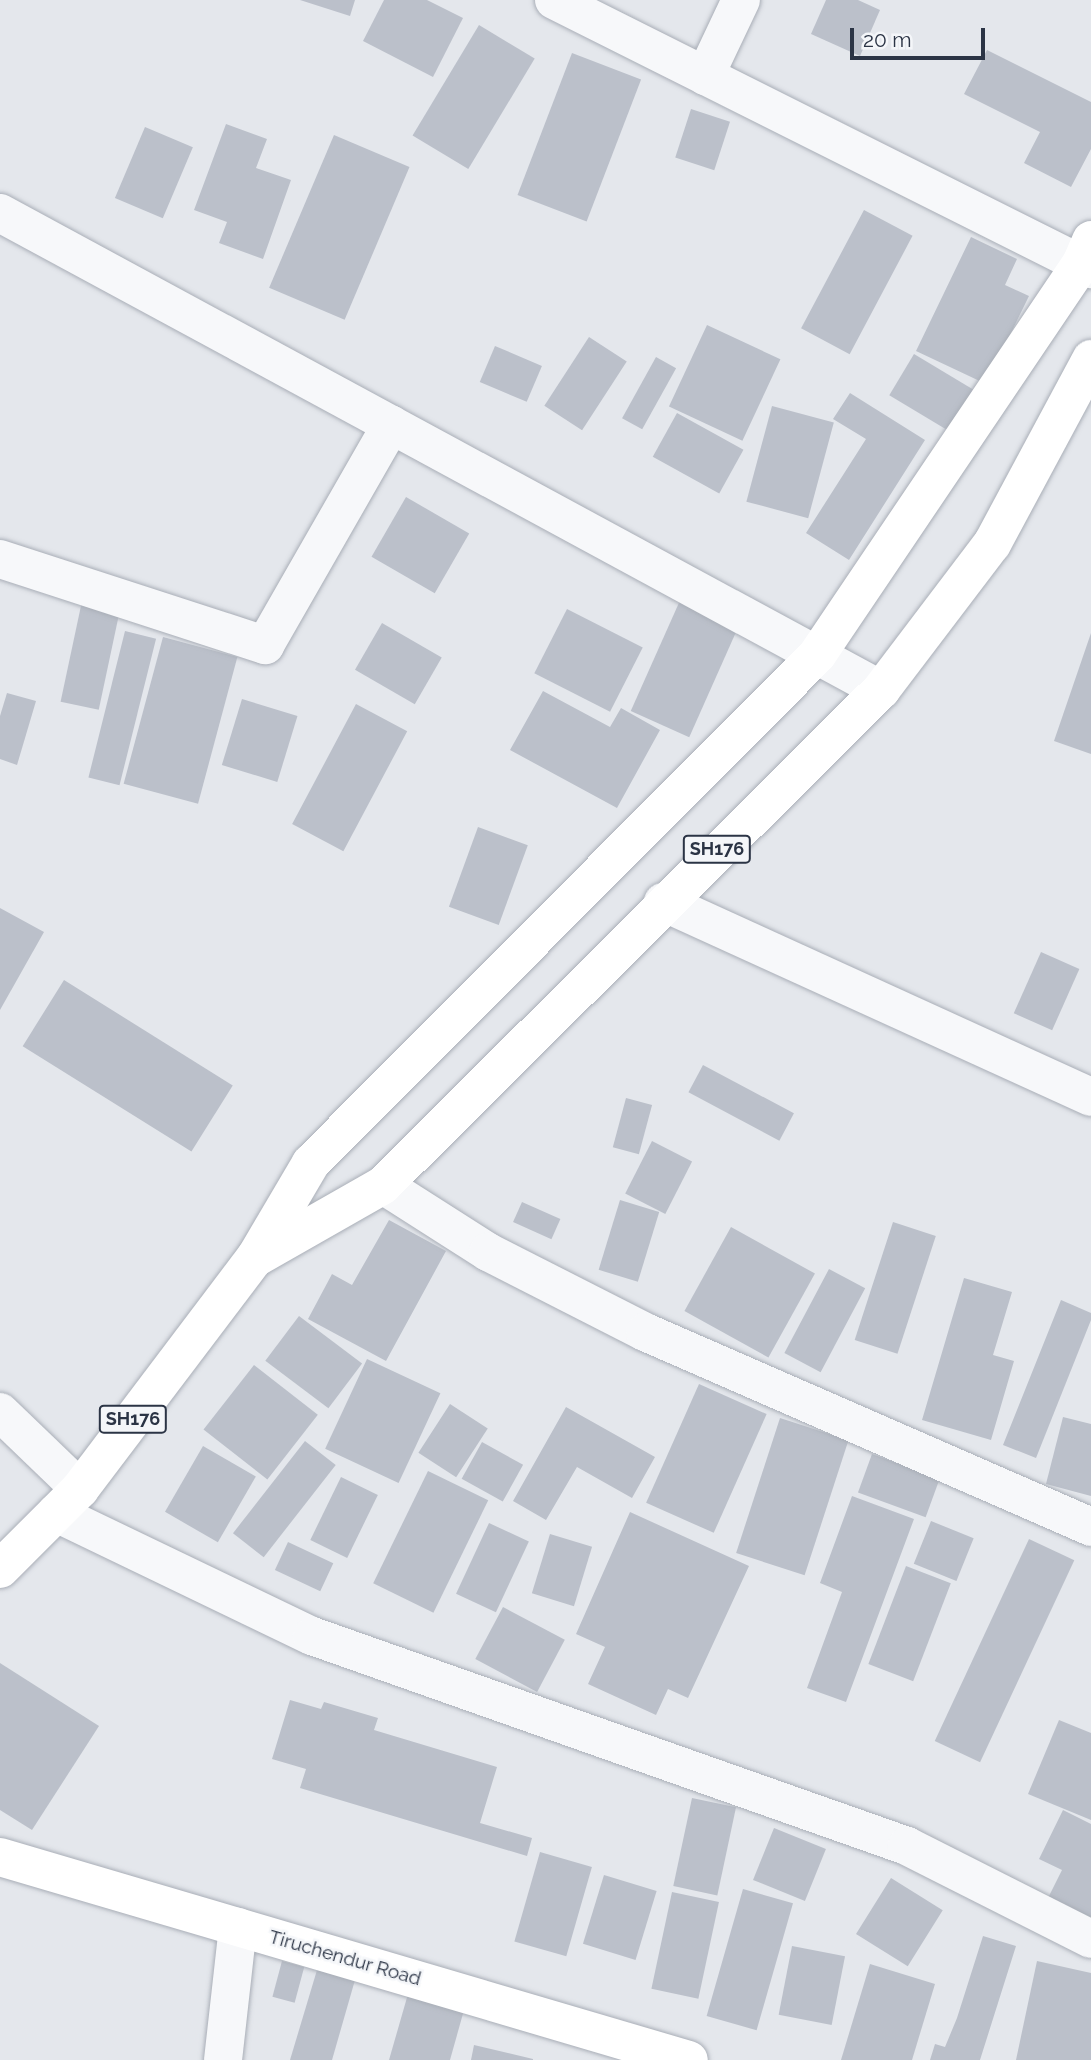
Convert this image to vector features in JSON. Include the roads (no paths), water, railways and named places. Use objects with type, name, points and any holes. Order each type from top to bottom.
[{"type":"main road","points":[[255,1258],[311,1163],[817,655],[1087,258]]},
{"type":"main road","name":"SH176","points":[[0,1569],[68,1501],[255,1258],[383,1185],[663,902],[881,690],[992,544],[1091,359]]},
{"type":"main road","name":"Tiruchendur Road","points":[[0,1857],[690,2060]]},
{"type":"street","points":[[554,0],[705,76],[1087,258]]},
{"type":"street","points":[[705,76],[741,0]]},
{"type":"street","points":[[0,213],[881,690]]},
{"type":"street","points":[[0,559],[265,645],[391,425]]},
{"type":"street","points":[[663,902],[1091,1097]]},
{"type":"street","points":[[383,1185],[488,1252],[645,1332],[1091,1527]]},
{"type":"street","points":[[0,1412],[68,1501],[312,1636],[907,1846],[1091,1940]]},
{"type":"street","points":[[223,2060],[238,1927]]}]
